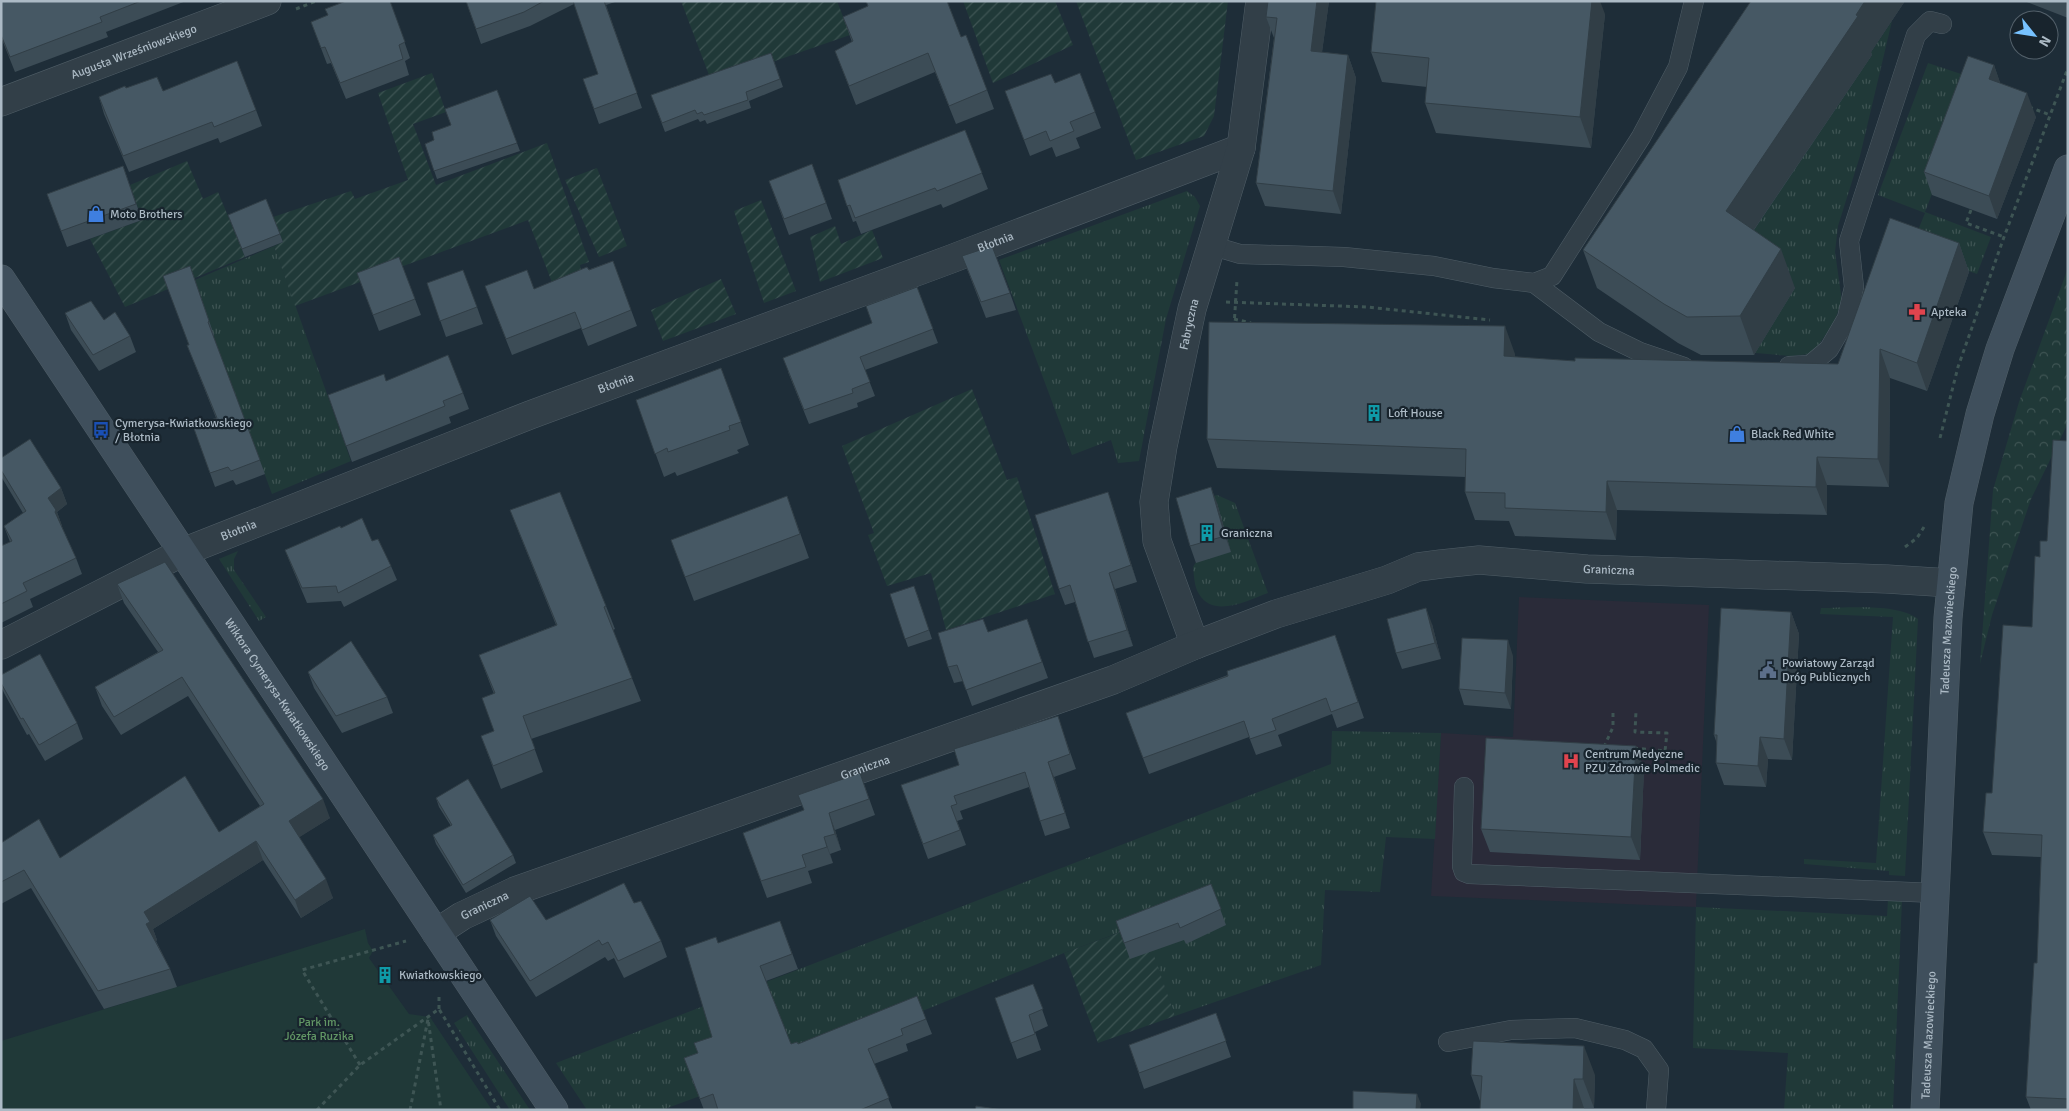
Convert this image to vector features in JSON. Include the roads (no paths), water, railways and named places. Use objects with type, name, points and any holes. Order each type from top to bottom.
[{"type":"street","name":"Augusta Wrześniowskiego","points":[[1,102],[267,1]]},
{"type":"street","name":"Fabryczna","points":[[1194,645],[1158,541],[1154,502],[1163,446],[1192,309],[1213,246],[1241,148],[1260,1]]},
{"type":"street","name":"Błotnia","points":[[1,645],[183,552],[530,415],[951,259],[1241,148]]},
{"type":"street","name":"Tadeusza Mazowieckiego","points":[[1925,1110],[1951,583],[1959,503],[1980,414],[2000,349],[2068,169]]},
{"type":"street","name":"Wiktora Cymerysa-Kwiatkowskiego","points":[[1,279],[554,1110]]},
{"type":"street","name":"Graniczna","points":[[436,933],[462,916],[515,891],[1113,680],[1194,645],[1276,614],[1387,580],[1418,567],[1479,560],[1587,569],[1951,583]]},
{"type":"lane","points":[[1213,246],[1240,254],[1344,257],[1434,266],[1493,278],[1534,283],[1552,276],[1641,137],[1678,67],[1694,1]]},
{"type":"lane","points":[[1773,367],[1810,365],[1830,349],[1847,318],[1854,287],[1849,241],[1916,35],[1930,21],[1942,24]]},
{"type":"lane","points":[[1534,283],[1599,332],[1640,352],[1681,368],[1699,367]]},
{"type":"lane","points":[[1464,786],[1462,866],[1464,872],[1469,874],[1935,893]]},
{"type":"lane","points":[[1448,1042],[1511,1030],[1575,1028],[1625,1040],[1644,1049],[1659,1070],[1656,1110]]},
{"type":"place","name":"Moto Brothers","points":[[96,214]]},
{"type":"place","name":"Apteka","points":[[1917,312]]},
{"type":"place","name":"Loft House","points":[[1374,413]]},
{"type":"place","name":"Cymerysa-Kwiatkowskiego / Błotnia","points":[[101,430]]},
{"type":"place","name":"Black Red White","points":[[1737,434]]},
{"type":"place","name":"Graniczna","points":[[1207,533]]},
{"type":"place","name":"Powiatowy Zarząd Dróg Publicznych","points":[[1768,670]]},
{"type":"place","name":"Centrum Medyczne PZU Zdrowie Polmedic","points":[[1571,761]]},
{"type":"place","name":"Kwiatkowskiego","points":[[385,975]]},
{"type":"park label","name":"Park im. Józefa Ruzika","points":[[319,1029]]}]
